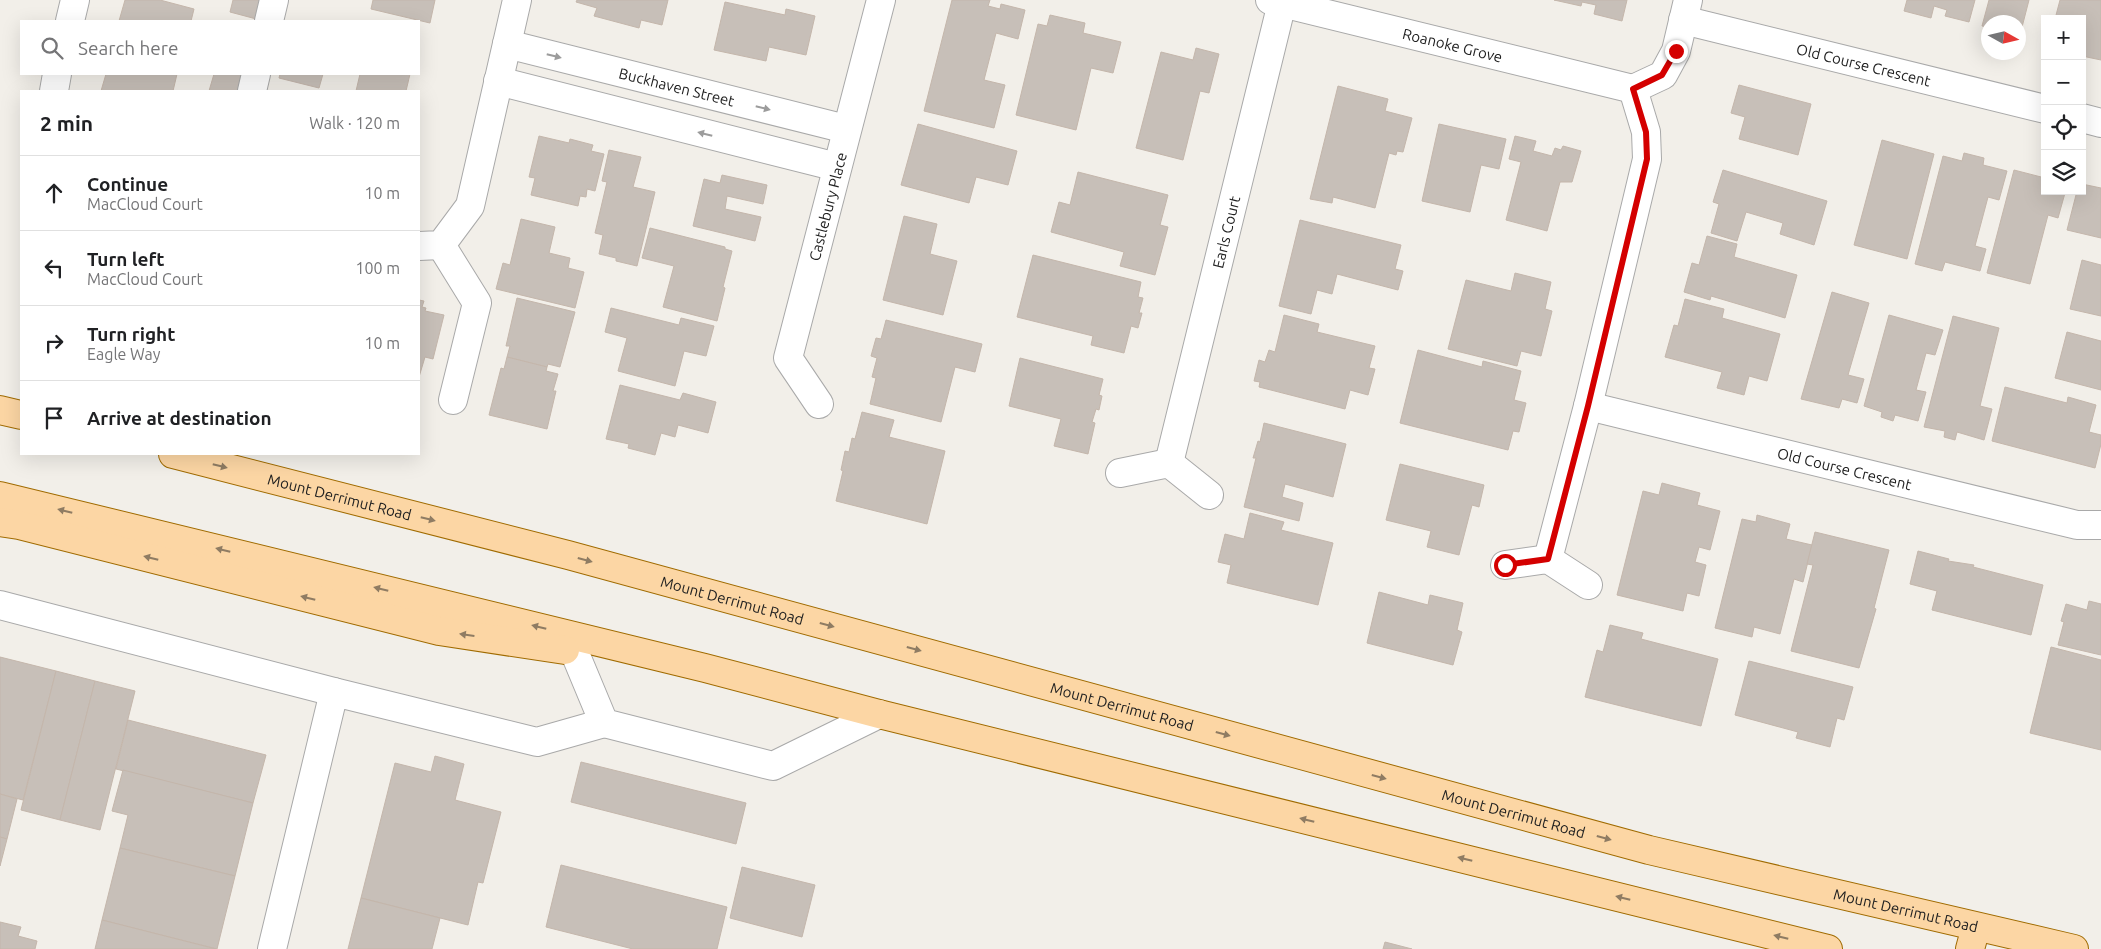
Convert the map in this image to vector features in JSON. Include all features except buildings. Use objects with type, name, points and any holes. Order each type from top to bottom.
[{"type":"main road","points":[[0,410],[20,415]]},
{"type":"main road","name":"Mount Derrimut Road","points":[[177,455],[597,563],[1973,938],[2074,949]]},
{"type":"main road","points":[[0,496],[654,655],[879,714],[1828,949]]},
{"type":"main road","points":[[0,522],[19,525],[439,631],[574,651],[654,655]]},
{"type":"street","points":[[70,20],[75,0]]},
{"type":"street","points":[[269,20],[274,0]]},
{"type":"street","points":[[453,400],[477,303],[430,245],[470,206],[518,0]]},
{"type":"street","name":"Castlebury Place","points":[[819,404],[788,358],[881,0]]},
{"type":"street","name":"Roanoke Grove","points":[[1276,1],[1633,89]]},
{"type":"street","name":"Earls Court","points":[[1168,463],[1276,1]]},
{"type":"street","points":[[1548,559],[1588,406],[1647,159],[1646,132],[1633,89],[1662,75],[1676,51],[1686,10]]},
{"type":"street","name":"Old Course Crescent","points":[[1686,10],[2041,108]]},
{"type":"street","name":"Buckhaven Street","points":[[507,44],[846,129]]},
{"type":"street","points":[[54,90],[58,75]]},
{"type":"street","points":[[252,90],[256,75]]},
{"type":"street","points":[[498,81],[837,167]]},
{"type":"street","points":[[2086,119],[2101,123]]},
{"type":"street","name":"Old Course Crescent","points":[[1588,406],[2077,525],[2101,525]]},
{"type":"street","points":[[1120,473],[1168,463],[1209,495]]},
{"type":"street","points":[[1505,565],[1548,559],[1588,585]]},
{"type":"street","points":[[0,605],[334,692],[537,742],[604,724],[773,766],[879,714]]},
{"type":"street","points":[[574,651],[604,724]]},
{"type":"street","points":[[272,949],[334,692]]},
{"type":"route","points":[[1505,565],[1548,559],[1588,406],[1647,159],[1646,132],[1633,89],[1662,75],[1676,51]]}]
